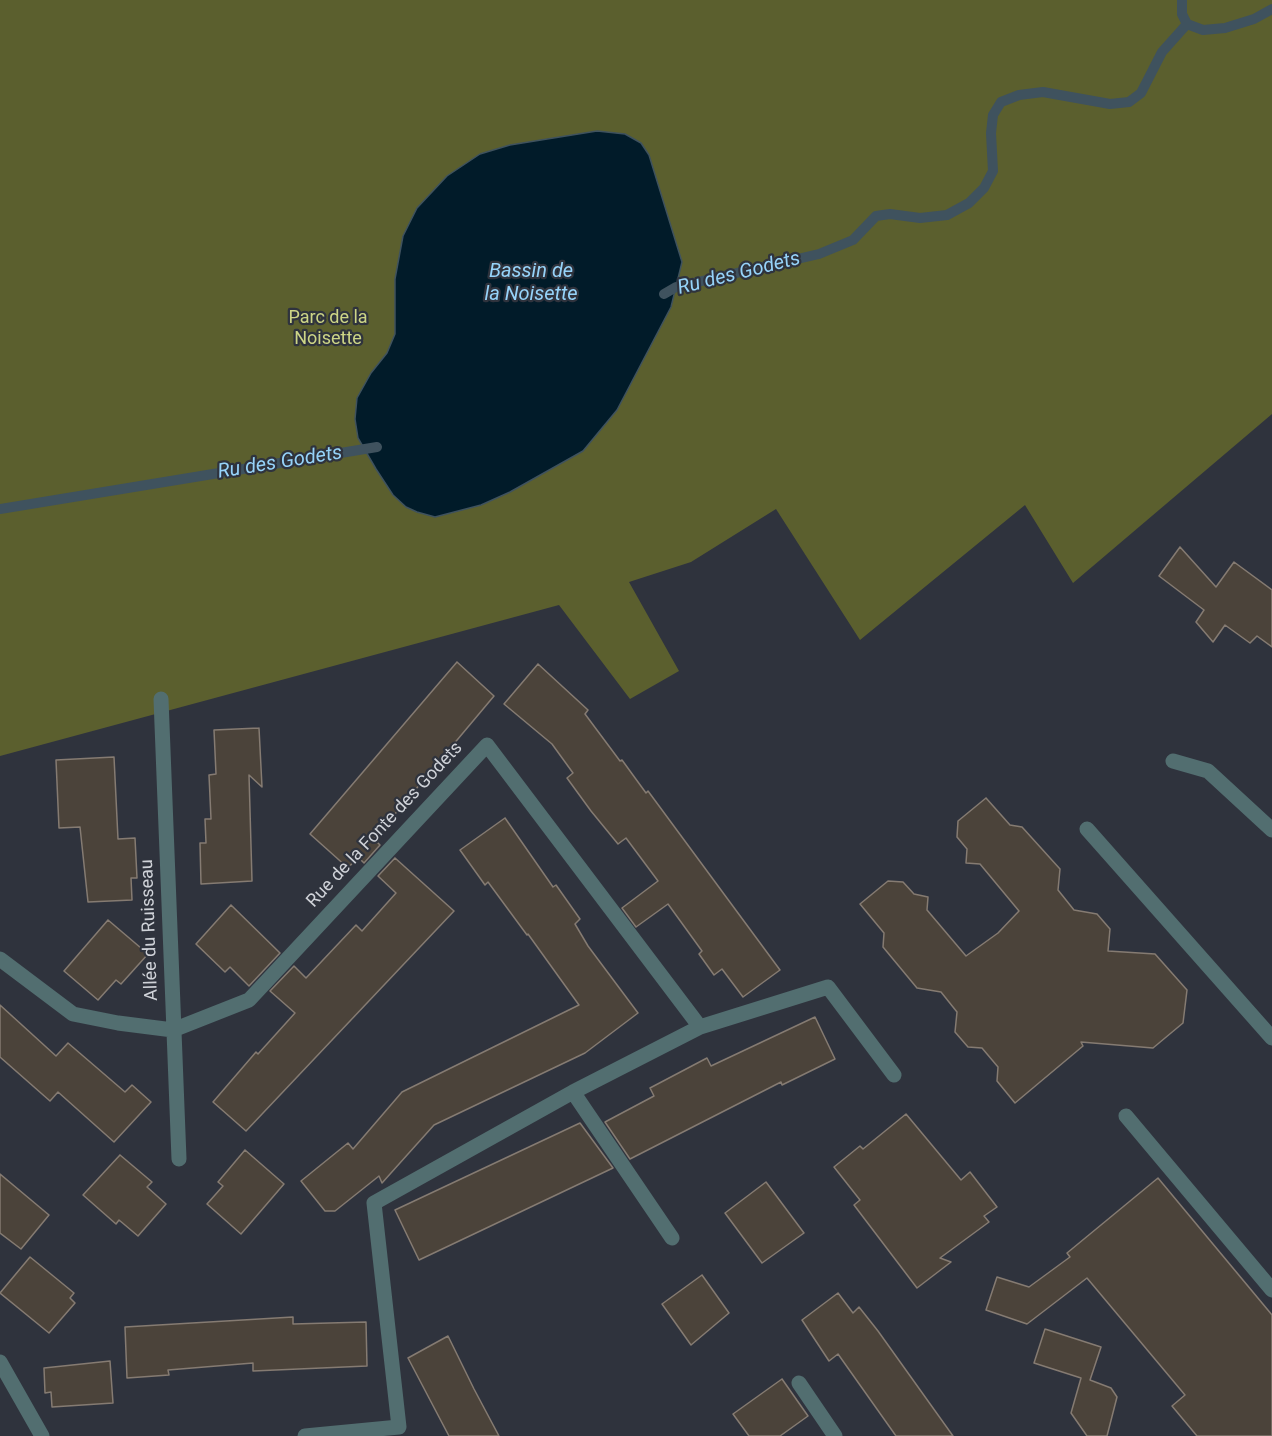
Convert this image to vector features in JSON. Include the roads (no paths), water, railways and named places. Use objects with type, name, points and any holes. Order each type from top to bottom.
[{"type":"street","name":"Allée du Ruisseau","points":[[161,699],[179,1159]]},
{"type":"street","name":"Rue de la Fonte des Godets","points":[[173,1030],[249,1000],[487,745],[700,1027]]},
{"type":"street","points":[[1173,761],[1208,771],[1272,830]]},
{"type":"street","points":[[1086,829],[1272,1038]]},
{"type":"street","points":[[0,959],[73,1014],[173,1030]]},
{"type":"street","points":[[305,1436],[401,1431],[374,1203],[573,1092],[700,1027],[828,987],[894,1075]]},
{"type":"street","points":[[573,1092],[672,1238]]},
{"type":"street","points":[[1126,1116],[1272,1290]]},
{"type":"street","points":[[0,1362],[42,1436]]},
{"type":"street","points":[[799,1383],[835,1436]]},
{"type":"water","name":"Bassin de la Noisette","points":[[597,131],[625,134],[641,143],[649,155],[682,262],[671,307],[617,410],[583,451],[510,492],[481,505],[435,517],[406,507],[393,495],[358,438],[355,419],[357,398],[371,373],[387,353],[395,334],[395,279],[403,236],[417,208],[447,176],[480,154],[510,145]]},
{"type":"waterway","points":[[1182,0],[1182,14],[1187,24]]},
{"type":"waterway","name":"Ru des Godets","points":[[664,294],[676,287],[819,254],[853,240],[876,216],[890,214],[920,218],[947,215],[969,203],[984,188],[993,171],[991,133],[993,115],[1001,102],[1019,95],[1043,92],[1110,104],[1129,102],[1141,93],[1162,52],[1187,24],[1203,30],[1225,28],[1254,19],[1272,9]]},
{"type":"waterway","name":"Ru des Godets","points":[[0,509],[377,447]]},
{"type":"park label","name":"Parc de la Noisette","points":[[328,328]]}]
